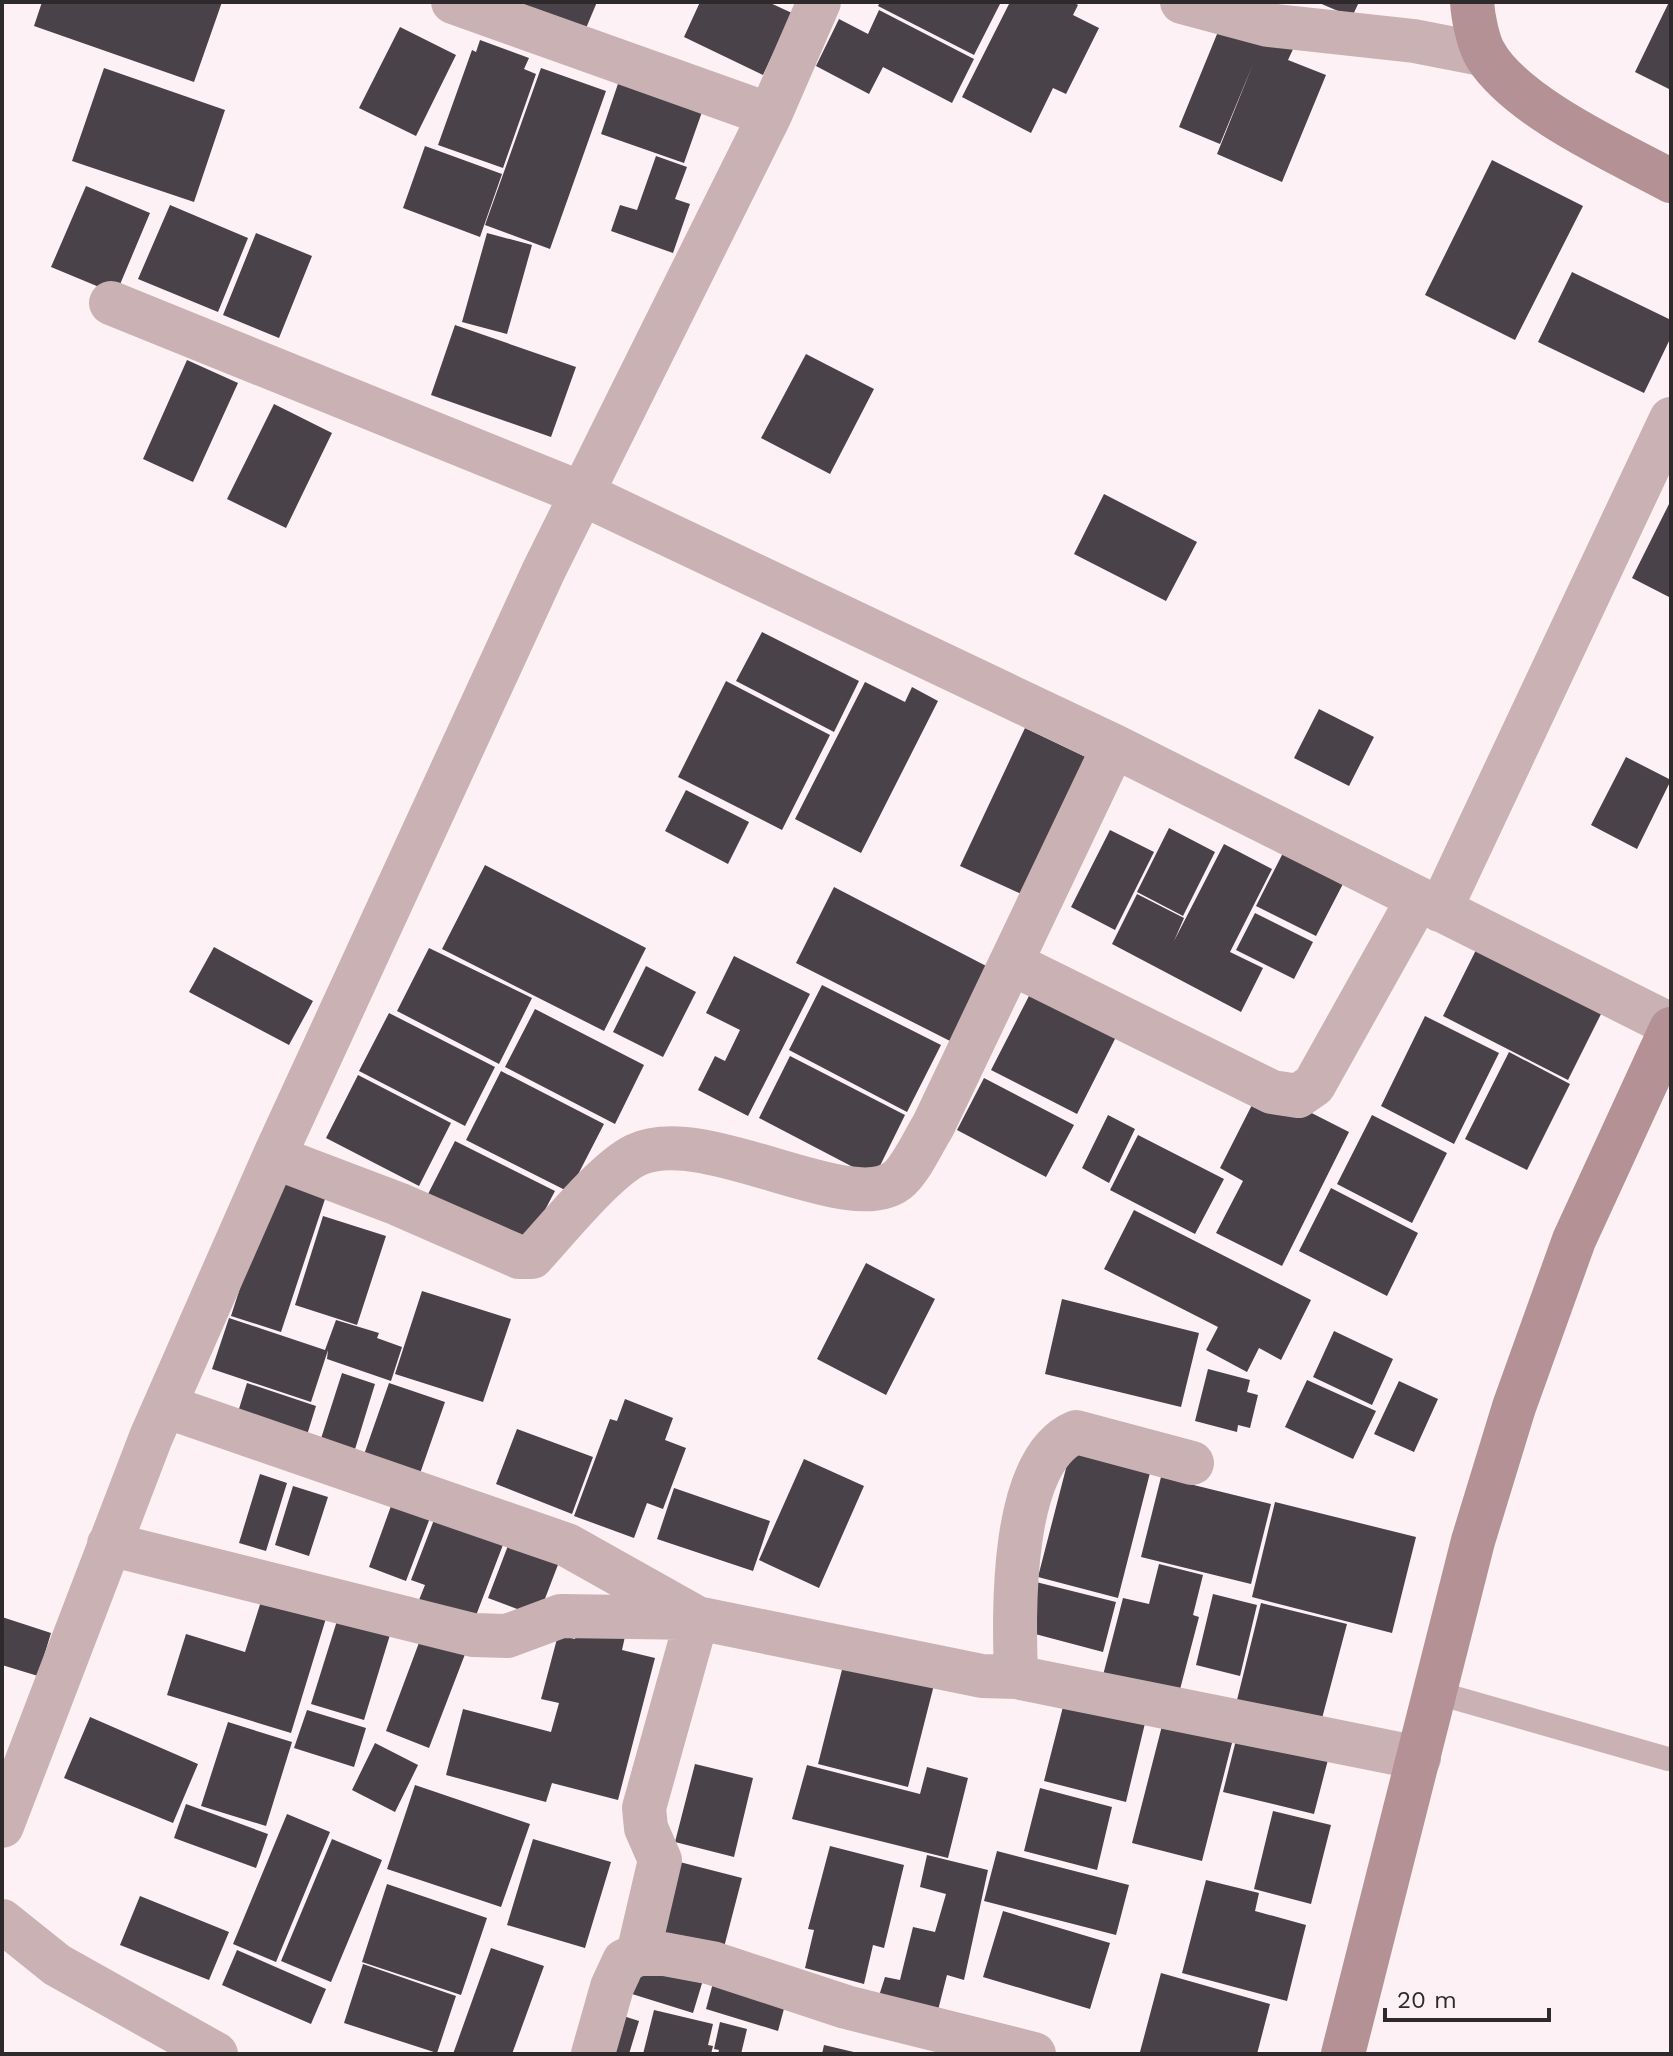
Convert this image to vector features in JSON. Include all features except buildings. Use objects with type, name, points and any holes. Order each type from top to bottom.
[{"type":"main road","points":[[1472,2],[1486,55],[1516,87],[1565,123],[1671,181]]},
{"type":"main road","points":[[1343,2054],[1473,1541],[1514,1407],[1574,1240],[1671,1027]]},
{"type":"street","points":[[453,2],[770,115]]},
{"type":"street","points":[[2,1826],[165,1406],[274,1157],[544,570],[770,115],[819,2]]},
{"type":"street","points":[[1182,2],[1268,25],[1414,41],[1486,55]]},
{"type":"street","points":[[111,303],[583,494],[1114,746],[1671,1027]]},
{"type":"street","points":[[1011,963],[1272,1092],[1298,1096],[1314,1085],[1429,904],[1671,419]]},
{"type":"street","points":[[274,1157],[398,1204],[519,1257],[532,1257],[601,1181],[635,1156],[657,1149],[678,1147],[723,1155],[847,1189],[881,1189],[900,1178],[933,1126],[1114,746]]},
{"type":"street","points":[[165,1406],[567,1545],[697,1618]]},
{"type":"street","points":[[1016,1677],[1017,1563],[1038,1467],[1060,1439],[1076,1432],[1192,1463]]},
{"type":"street","points":[[109,1544],[473,1635],[507,1636],[561,1616],[697,1618],[982,1676],[1016,1677],[1419,1758]]},
{"type":"street","points":[[638,1954],[660,1860],[646,1828],[644,1808],[697,1618]]},
{"type":"street","points":[[2,1921],[57,1965],[216,2054]]},
{"type":"street","points":[[593,2054],[612,1987],[624,1961],[638,1954],[664,1954],[712,1963],[846,2007],[1034,2054]]},
{"type":"lane","points":[[1434,1692],[1668,1759]]}]
